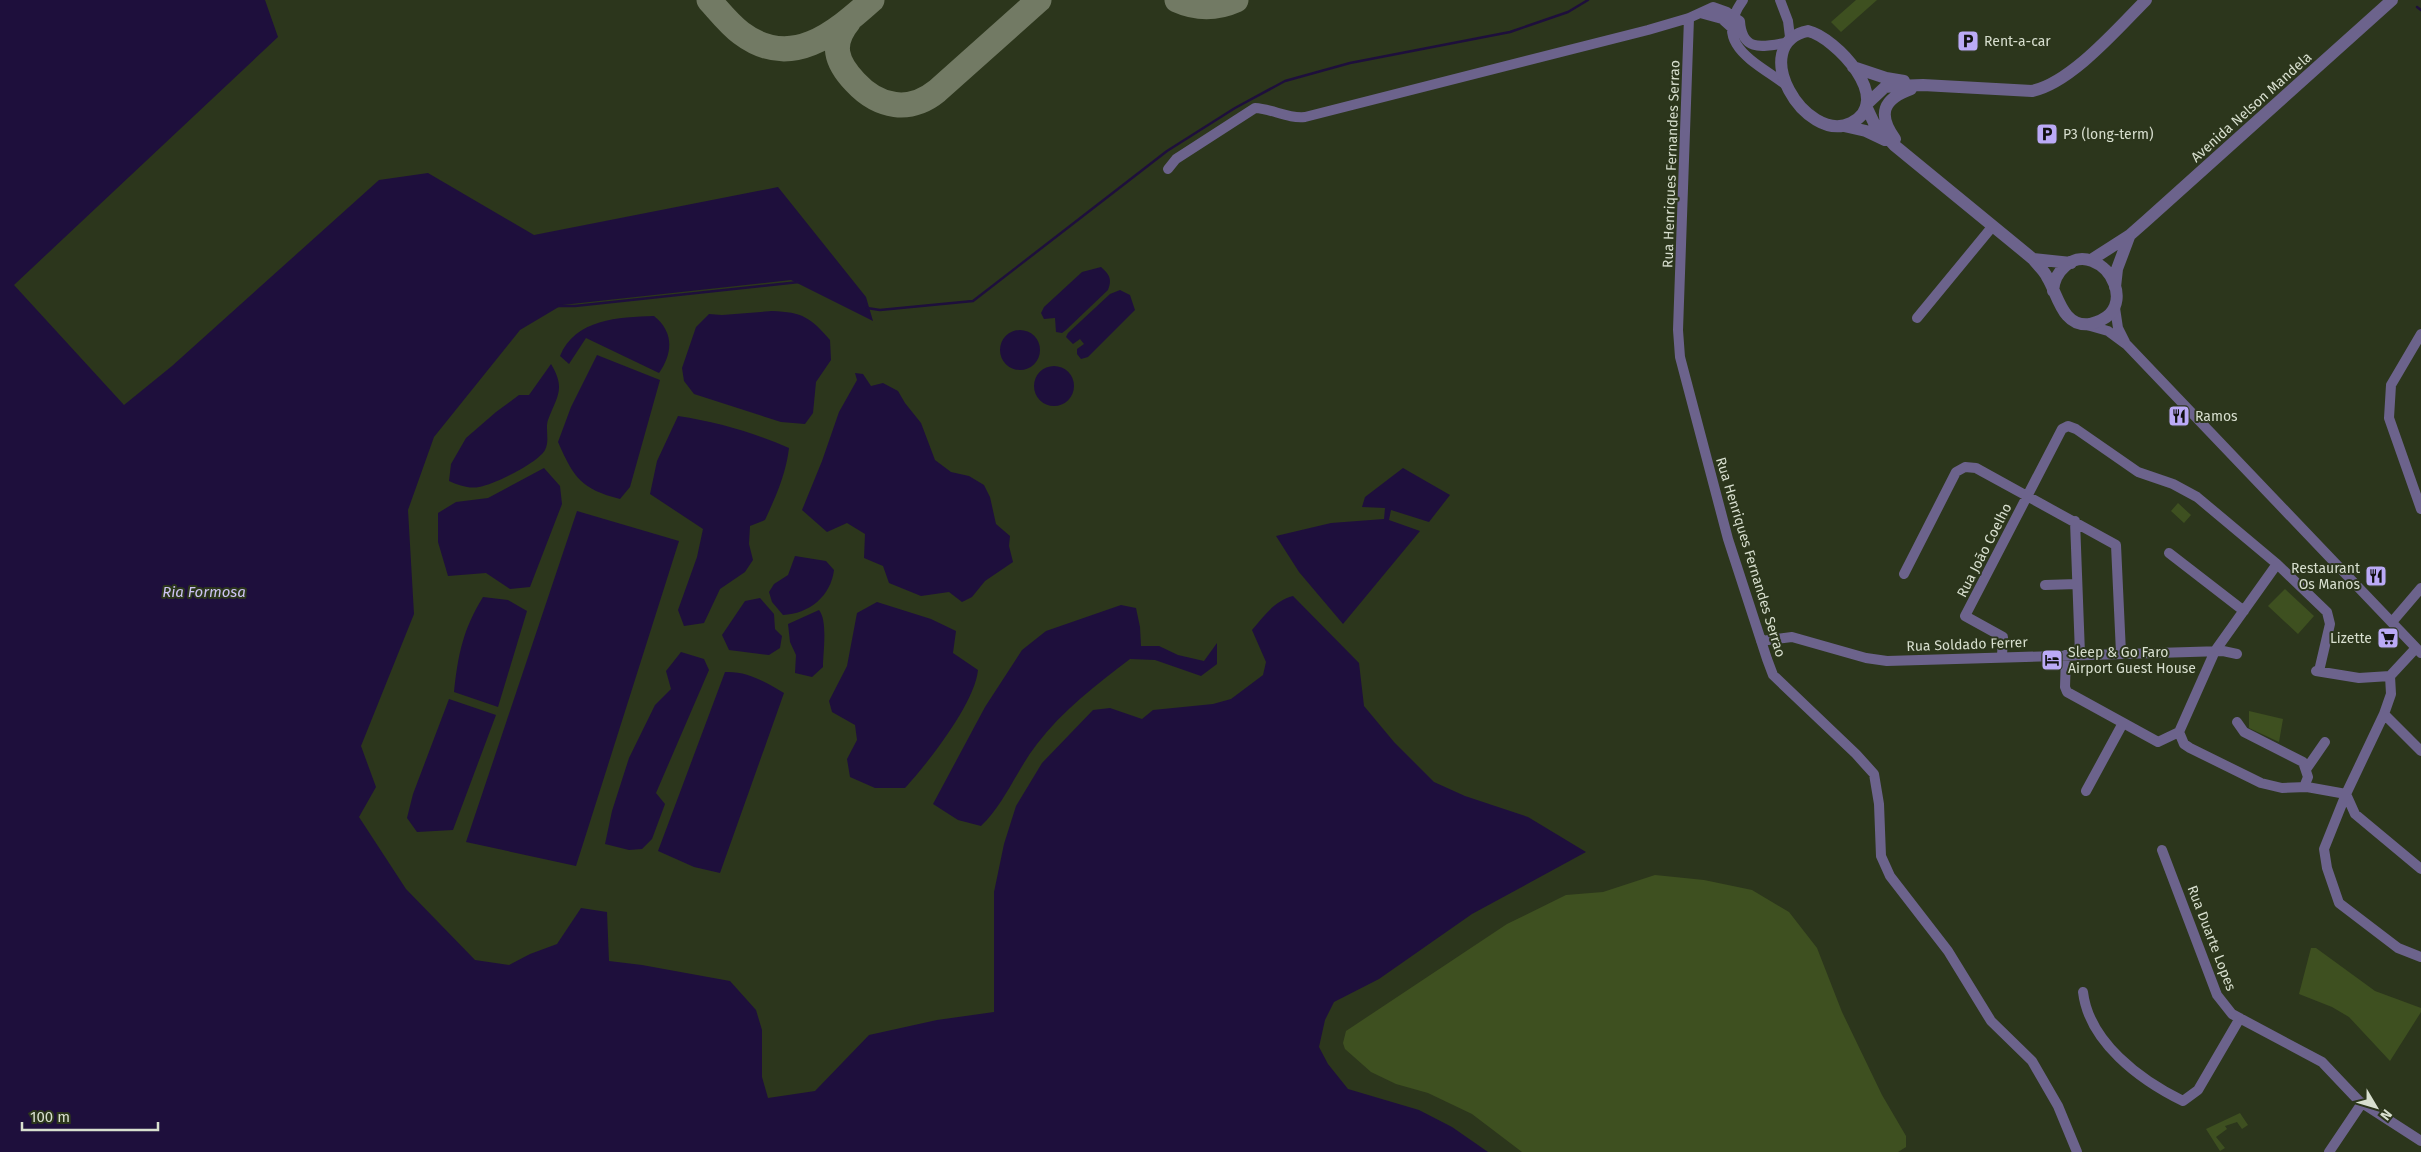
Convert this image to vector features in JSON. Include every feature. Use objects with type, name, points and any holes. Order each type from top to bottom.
[{"type":"street","points":[[1700,13],[1708,0]]},
{"type":"street","points":[[1743,0],[1734,16],[1732,28],[1736,42],[1745,57],[1786,85]]},
{"type":"street","points":[[1780,0],[1788,21],[1787,40],[1781,58],[1786,85],[1797,103],[1816,120],[1827,125],[1844,126],[1866,131],[1894,145]]},
{"type":"street","points":[[1844,126],[1861,116],[1867,104],[1886,87],[1923,85],[2032,91],[2042,89],[2062,79],[2146,0]]},
{"type":"street","points":[[2115,31],[2157,0]]},
{"type":"street","name":"Avenida Nelson Mandela","points":[[2091,260],[2130,235],[2392,0]]},
{"type":"street","points":[[1168,169],[1176,159],[1255,108],[1271,109],[1296,118],[1305,117],[1540,59],[1689,18],[1713,7],[1734,16],[1740,21],[1744,37],[1754,46],[1768,47],[1808,31],[1818,33],[1852,67],[1863,81],[1867,90],[1867,104],[1874,123],[1894,145],[2033,259],[2047,276],[2063,311],[2070,318],[2108,330],[2127,345],[2418,650],[2390,676],[2359,678],[2318,671],[2330,624],[2327,612],[2277,564],[2187,490],[2138,472],[2076,429],[2068,426],[2062,429],[2028,495]]},
{"type":"street","points":[[1700,13],[1722,19],[1732,28]]},
{"type":"street","name":"Rua Henriques Fernandes Serrao","points":[[1689,18],[1678,330],[1680,357],[1728,539],[1760,641],[1773,675],[1856,754],[1874,774],[1879,804],[1881,856],[1890,876],[1948,951],[1992,1021],[2032,1061],[2058,1106],[2077,1152]]},
{"type":"street","points":[[1852,67],[1886,78],[1923,85]]},
{"type":"street","points":[[1907,156],[1887,128],[1884,113],[1890,100],[1896,94],[1923,85]]},
{"type":"street","points":[[1917,318],[1992,226]]},
{"type":"street","points":[[2116,287],[2117,269],[2123,249],[2130,235]]},
{"type":"street","points":[[2033,259],[2070,263],[2091,260],[2107,272],[2116,287],[2118,295],[2115,308],[2118,328],[2127,345]]},
{"type":"street","points":[[2054,291],[2054,281],[2061,270],[2070,263]]},
{"type":"street","points":[[2085,324],[2101,321],[2115,308]]},
{"type":"street","points":[[2421,334],[2391,386],[2389,418],[2421,510]]},
{"type":"street","points":[[1904,574],[1956,472],[1966,467],[1976,468],[2116,545],[2122,653]]},
{"type":"street","name":"Rua João Coelho","points":[[2002,656],[2003,637],[1965,616],[2028,495]]},
{"type":"street","points":[[2074,521],[2080,654]]},
{"type":"street","points":[[2169,553],[2244,611]]},
{"type":"street","points":[[2066,654],[2065,687],[2068,692],[2158,742],[2179,732],[2215,651],[2277,564]]},
{"type":"street","points":[[2045,586],[2077,584]]},
{"type":"street","points":[[2392,622],[2421,588]]},
{"type":"street","name":"Rua Soldado Ferrer","points":[[1760,641],[1792,637],[1866,658],[1887,661],[2066,654],[2215,651],[2237,654]]},
{"type":"street","points":[[2390,676],[2391,694],[2384,714],[2346,794],[2324,849],[2326,868],[2339,903],[2398,948],[2421,957]]},
{"type":"street","points":[[2384,714],[2421,751]]},
{"type":"street","points":[[2237,722],[2244,732],[2303,762],[2307,768],[2308,777],[2304,787]]},
{"type":"street","points":[[2086,791],[2124,723]]},
{"type":"street","points":[[2179,732],[2184,744],[2190,748],[2261,783],[2282,788],[2304,787],[2346,794]]},
{"type":"street","points":[[2307,768],[2325,742]]},
{"type":"street","points":[[2346,794],[2355,814],[2421,870]]},
{"type":"street","name":"Rua Duarte Lopes","points":[[2162,850],[2218,995],[2232,1014],[2322,1062],[2362,1103],[2421,1141]]},
{"type":"street","points":[[2083,992],[2089,1015],[2121,1060],[2166,1092],[2183,1101],[2191,1097],[2198,1090],[2240,1018]]},
{"type":"street","points":[[2328,1152],[2362,1103]]},
{"type":"green space","points":[[1856,0],[1877,0],[1841,32],[1831,22]]},
{"type":"green space","points":[[2178,503],[2191,515],[2184,523],[2171,511]]},
{"type":"green space","points":[[2285,589],[2314,616],[2298,634],[2268,606]]},
{"type":"green space","points":[[2249,711],[2283,719],[2279,742],[2249,728]]},
{"type":"green space","points":[[1655,875],[1704,880],[1752,890],[1789,912],[1817,948],[1842,1012],[1882,1095],[1906,1136],[1906,1147],[1898,1152],[1522,1152],[1472,1114],[1428,1093],[1396,1084],[1371,1072],[1345,1049],[1343,1043],[1346,1031],[1507,924],[1566,895],[1603,892]]},
{"type":"green space","points":[[2311,948],[2316,948],[2375,991],[2421,1008],[2421,1012],[2390,1061],[2349,1017],[2332,1007],[2299,994]]},
{"type":"green space","points":[[2240,1113],[2248,1125],[2242,1129],[2237,1122],[2225,1126],[2227,1129],[2216,1137],[2225,1148],[2220,1151],[2206,1129]]},
{"type":"water","name":"Ria Formosa","points":[[0,0],[265,0],[278,37],[14,285],[124,405],[172,366],[379,180],[428,173],[534,235],[778,187],[866,297],[873,321],[791,280],[562,305],[520,330],[434,437],[408,510],[414,614],[361,746],[376,787],[359,817],[406,889],[475,960],[509,965],[530,954],[557,944],[581,908],[607,912],[609,961],[730,981],[756,1010],[762,1030],[762,1077],[768,1098],[815,1091],[869,1035],[937,1020],[994,1012],[994,892],[1004,844],[1016,806],[1042,763],[1093,710],[1110,708],[1142,719],[1153,710],[1213,704],[1231,699],[1263,675],[1266,662],[1252,630],[1275,605],[1293,596],[1359,663],[1364,706],[1394,742],[1434,782],[1465,796],[1528,817],[1586,852],[1472,914],[1379,979],[1334,1002],[1325,1020],[1319,1047],[1328,1064],[1348,1089],[1419,1110],[1452,1127],[1488,1152],[0,1152]]},
{"type":"water","points":[[1101,267],[1109,277],[1108,290],[1066,330],[1062,333],[1056,332],[1055,318],[1044,319],[1041,313],[1044,307],[1082,272]]},
{"type":"water","points":[[1120,290],[1130,295],[1135,310],[1088,357],[1081,359],[1077,354],[1077,349],[1084,344],[1080,339],[1073,344],[1066,337],[1068,333],[1110,294]]},
{"type":"water","points":[[772,311],[791,313],[806,318],[817,326],[830,340],[831,360],[816,382],[813,413],[805,424],[781,422],[694,394],[684,381],[682,368],[696,327],[709,314],[722,315]]},
{"type":"water","points":[[654,316],[665,329],[669,343],[667,358],[659,373],[586,338],[569,364],[560,356],[576,334],[587,327],[613,319]]},
{"type":"water","points":[[1024,330],[1031,333],[1037,339],[1040,350],[1039,358],[1031,367],[1024,370],[1016,370],[1009,367],[1001,358],[1000,346],[1003,339],[1012,331]]},
{"type":"water","points":[[597,355],[660,380],[630,487],[620,499],[596,491],[580,480],[569,465],[558,442],[571,407]]},
{"type":"water","points":[[551,364],[556,373],[559,386],[557,398],[547,424],[545,450],[541,455],[515,473],[486,485],[467,487],[449,481],[451,464],[466,438],[519,395],[529,395]]},
{"type":"water","points":[[1050,366],[1058,366],[1065,369],[1071,375],[1074,386],[1071,397],[1065,403],[1058,406],[1050,406],[1043,403],[1037,397],[1034,390],[1034,382],[1037,375],[1043,369]]},
{"type":"water","points":[[855,373],[863,374],[871,386],[883,383],[898,391],[921,423],[935,460],[951,472],[969,476],[984,485],[990,497],[996,524],[1010,536],[1009,546],[1013,562],[985,581],[972,597],[962,602],[949,592],[921,596],[889,583],[883,566],[864,558],[865,534],[847,523],[827,532],[802,510],[839,412],[857,380]]},
{"type":"water","points":[[678,416],[734,428],[789,448],[788,458],[777,494],[765,520],[750,526],[749,544],[753,560],[745,572],[720,589],[704,623],[684,626],[678,610],[697,557],[703,529],[650,494],[657,461]]},
{"type":"water","points":[[544,468],[560,486],[562,504],[530,587],[510,589],[486,573],[448,576],[438,542],[438,513],[456,502],[488,498]]},
{"type":"water","points":[[1403,468],[1450,495],[1429,522],[1391,510],[1389,520],[1420,531],[1343,624],[1299,572],[1276,536],[1331,523],[1384,519],[1385,508],[1362,507],[1365,497]]},
{"type":"water","points":[[577,511],[679,541],[576,866],[466,842]]},
{"type":"water","points":[[795,556],[826,561],[834,570],[828,588],[817,602],[802,611],[783,615],[772,602],[769,592],[774,584],[788,575]]},
{"type":"water","points":[[483,597],[508,600],[527,611],[498,707],[454,692],[462,643]]},
{"type":"water","points":[[760,598],[774,614],[775,629],[782,636],[780,648],[769,655],[729,650],[722,635],[745,601]]},
{"type":"water","points":[[877,602],[931,619],[956,631],[953,653],[978,670],[969,699],[960,715],[926,764],[905,788],[875,788],[850,777],[847,759],[857,740],[855,725],[832,712],[829,701],[847,666],[857,613]]},
{"type":"water","points":[[1121,605],[1136,608],[1141,646],[1159,646],[1178,655],[1204,661],[1217,643],[1217,664],[1201,676],[1155,660],[1130,659],[1080,698],[1057,720],[1037,744],[1004,797],[981,826],[958,820],[933,804],[985,707],[1022,650],[1046,631]]},
{"type":"water","points":[[819,610],[822,615],[824,629],[823,667],[812,677],[795,673],[796,655],[790,642],[788,624]]},
{"type":"water","points":[[681,652],[704,659],[709,670],[656,793],[665,804],[652,839],[642,849],[629,850],[605,844],[612,811],[629,758],[655,705],[671,689],[666,671]]},
{"type":"water","points":[[725,672],[749,675],[784,693],[720,873],[694,867],[658,851]]},
{"type":"water","points":[[449,699],[496,715],[453,830],[417,832],[407,818],[413,794]]},
{"type":"waterway","points":[[867,308],[880,310],[973,301],[1167,151],[1235,108],[1285,81],[1350,63],[1510,32],[1568,12],[1588,0]]},
{"type":"waterway","points":[[2417,7],[2421,10]]},
{"type":"waterway","points":[[558,306],[575,306],[799,282]]},
{"type":"taxiway","points":[[709,0],[728,22],[741,33],[759,44],[777,49],[795,48],[827,35],[872,0]]},
{"type":"taxiway","points":[[849,21],[839,37],[838,53],[843,67],[864,91],[884,102],[906,105],[916,103],[937,91],[1039,0]]},
{"type":"taxiway","points":[[1177,0],[1206,7],[1236,0]]},
{"type":"place","name":"Rent-a-car","points":[[1968,41]]},
{"type":"place","name":"P3 (long-term)","points":[[2047,134]]},
{"type":"place","name":"Ramos","points":[[2179,416]]},
{"type":"place","name":"Restaurant Os Manos","points":[[2376,576]]},
{"type":"place","name":"Lizette","points":[[2388,638]]},
{"type":"place","name":"Sleep & Go Faro Airport Guest House","points":[[2052,660]]}]
